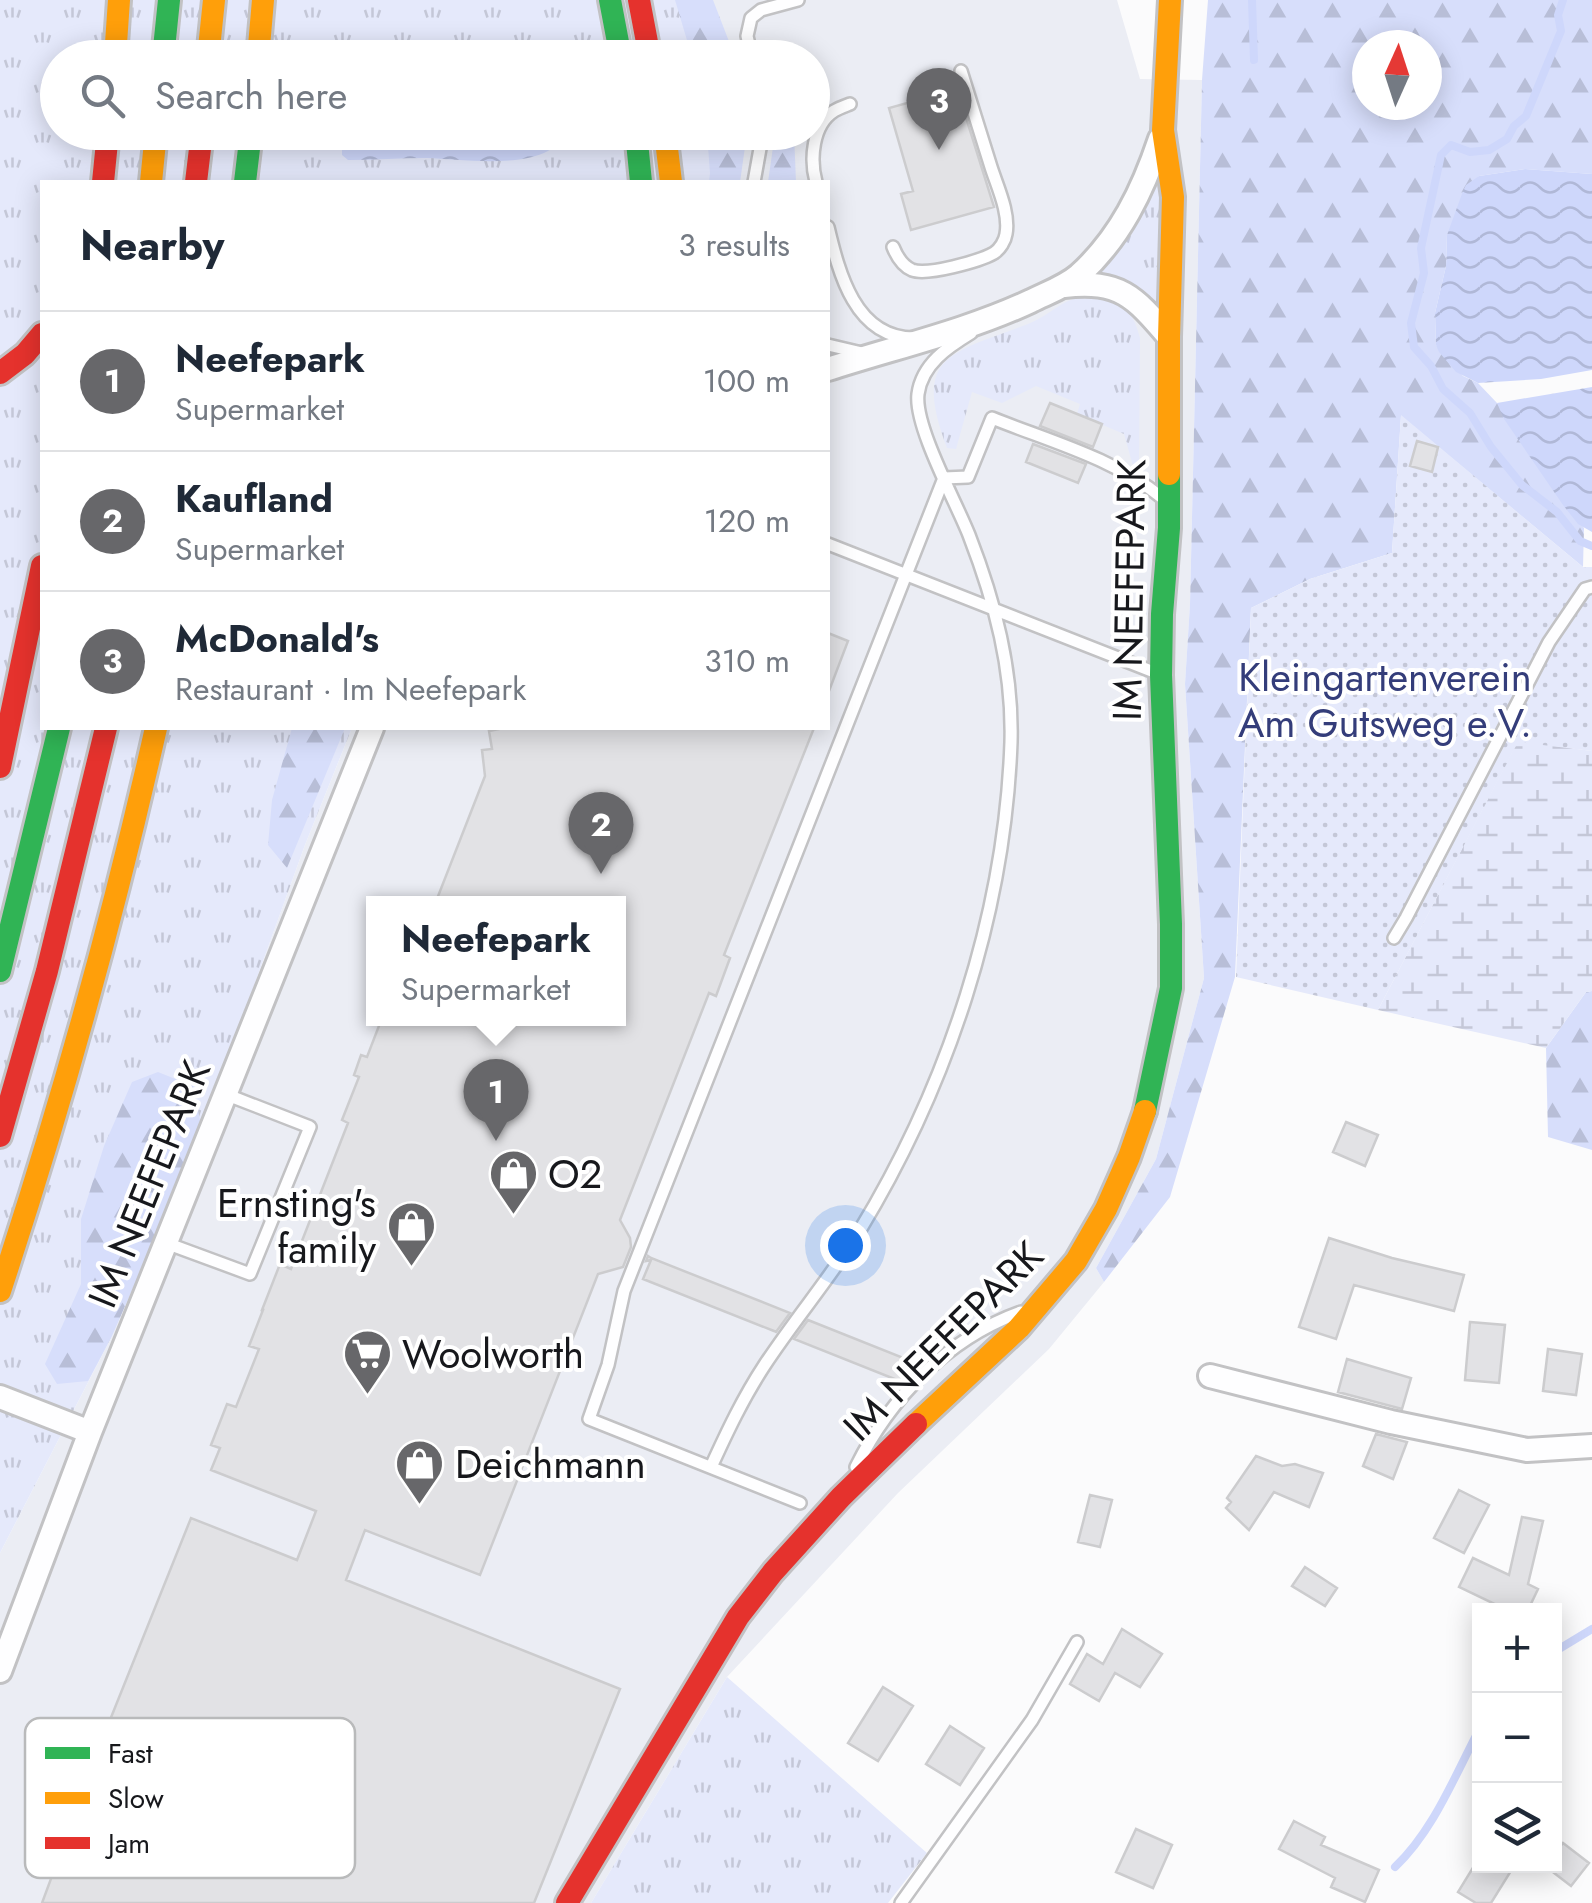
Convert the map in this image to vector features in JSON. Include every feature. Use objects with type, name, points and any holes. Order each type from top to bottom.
[{"type":"main road","points":[[116,40],[119,0]]},
{"type":"main road","points":[[166,40],[169,0]]},
{"type":"main road","points":[[210,40],[214,0]]},
{"type":"main road","points":[[260,40],[263,0]]},
{"type":"main road","points":[[610,0],[618,40]]},
{"type":"main road","points":[[640,0],[647,40]]},
{"type":"main road","name":"IM NEEFEPARK","points":[[567,1903],[738,1617],[773,1572],[914,1424],[1020,1328],[1076,1261],[1106,1209],[1148,1102],[1171,988],[1172,940],[1162,675],[1169,528],[1172,197],[1163,130],[1170,0]]},
{"type":"main road","points":[[102,180],[106,150]]},
{"type":"main road","points":[[151,180],[154,150]]},
{"type":"main road","points":[[196,180],[200,150]]},
{"type":"main road","points":[[248,175],[250,150]]},
{"type":"main road","points":[[639,150],[642,180]]},
{"type":"main road","points":[[667,150],[671,180]]},
{"type":"main road","points":[[0,373],[40,336]]},
{"type":"main road","points":[[0,767],[40,576]]},
{"type":"main road","points":[[1,654],[11,723]]},
{"type":"main road","points":[[0,971],[60,730]]},
{"type":"main road","points":[[0,1136],[47,971],[106,730]]},
{"type":"main road","points":[[0,1292],[71,1067],[156,730]]},
{"type":"street","name":"IM NEEFEPARK","points":[[830,367],[1000,315],[1077,277],[1120,227],[1138,198],[1163,130]]},
{"type":"street","name":"IM NEEFEPARK","points":[[1064,286],[1102,284],[1116,288],[1151,315],[1169,336]]},
{"type":"street","name":"IM NEEFEPARK","points":[[0,1671],[90,1432],[371,730]]},
{"type":"street","points":[[1210,1376],[1391,1422],[1528,1450],[1592,1446]]},
{"type":"street","points":[[0,1397],[90,1432]]},
{"type":"lane","points":[[748,40],[751,18],[761,10],[798,0]]},
{"type":"lane","points":[[893,247],[904,264],[924,272],[993,254],[1006,236],[1001,197],[961,71]]},
{"type":"lane","points":[[830,115],[850,104]]},
{"type":"lane","points":[[754,180],[760,150]]},
{"type":"lane","points":[[815,150],[815,180]]},
{"type":"lane","points":[[830,236],[838,270],[852,300],[869,321],[906,338],[928,338]]},
{"type":"lane","points":[[711,1467],[735,1414],[764,1366],[886,1186],[937,1080],[957,1027],[987,916],[1006,801],[1011,740],[1009,678],[995,611],[970,538],[924,429],[917,396],[932,362],[948,347],[1000,315]]},
{"type":"lane","points":[[830,345],[872,355]]},
{"type":"lane","points":[[944,478],[968,478],[992,418],[1117,468],[1142,481],[1168,502]]},
{"type":"lane","points":[[800,1503],[589,1418],[608,1365],[624,1291],[944,478]]},
{"type":"lane","points":[[830,545],[1162,675]]},
{"type":"lane","points":[[1394,938],[1549,642],[1585,589],[1592,587]]},
{"type":"lane","points":[[166,1243],[250,1274],[310,1126],[225,1094]]},
{"type":"lane","points":[[901,1903],[1032,1720],[1076,1642]]},
{"type":"shaded area","points":[[688,0],[1117,0],[1140,79],[1202,80],[1185,684],[1204,978],[1156,1159],[1096,1268],[1104,1282],[1049,1349],[898,1493],[727,1677],[591,1903],[0,1903],[0,1553],[112,1336],[202,1130],[305,845],[351,730],[830,730],[830,180],[718,180],[716,150],[830,150],[830,40],[696,40]]},
{"type":"green space","points":[[0,0],[691,0],[698,40],[40,40],[40,150],[716,150],[718,180],[40,180],[40,730],[351,730],[305,845],[202,1130],[112,1336],[0,1553]]},
{"type":"green space","points":[[675,0],[713,0],[728,40],[687,40]]},
{"type":"green space","points":[[1208,0],[1592,0],[1592,174],[1525,169],[1479,176],[1447,235],[1446,266],[1435,313],[1436,345],[1463,376],[1478,383],[1497,403],[1584,528],[1583,567],[1401,416],[1392,553],[1310,579],[1251,608],[1235,977],[1170,1197],[1104,1282],[1096,1268],[1156,1159],[1204,978],[1185,684],[1202,80]]},
{"type":"green space","points":[[708,150],[745,150],[740,180],[709,180]]},
{"type":"green space","points":[[773,150],[795,150],[796,180],[768,180]]},
{"type":"green space","points":[[1160,167],[1157,311],[1130,286],[1097,272],[1131,235]]},
{"type":"green space","points":[[1091,295],[1124,307],[1140,338],[1139,462],[1133,466],[1124,434],[1077,414],[1080,404],[1036,386],[1002,403],[972,392],[956,449],[947,448],[934,393],[937,375],[945,362],[959,351],[1037,320],[1072,299]]},
{"type":"green space","name":"Kleingartenverein Am Gutsweg e.V.","points":[[1401,415],[1583,567],[1592,567],[1592,751],[1518,742],[1378,1010],[1236,977],[1251,608],[1310,579],[1392,553]]},
{"type":"green space","points":[[291,730],[344,730],[287,868],[268,845],[272,800]]},
{"type":"green space","points":[[1518,741],[1592,751],[1592,991],[1586,992],[1546,1048],[1378,1010]]},
{"type":"green space","points":[[1592,991],[1592,1150],[1548,1137],[1546,1048],[1586,992]]},
{"type":"green space","points":[[158,1072],[193,1086],[202,1130],[112,1336],[88,1381],[57,1384],[45,1364],[81,1284],[81,1219],[104,1146],[132,1082]]},
{"type":"green space","points":[[727,1677],[927,1853],[888,1903],[591,1903]]},
{"type":"water","points":[[342,150],[548,150],[503,161],[348,160]]},
{"type":"water","points":[[1525,169],[1592,174],[1592,370],[1541,379],[1478,383],[1456,372],[1436,345],[1435,313],[1446,266],[1447,235],[1466,185],[1479,176]]},
{"type":"water","points":[[1592,387],[1592,532],[1578,524],[1563,505],[1497,403]]},
{"type":"building","points":[[957,89],[994,207],[911,230],[901,194],[913,191],[889,108]]},
{"type":"building","points":[[1050,403],[1102,424],[1093,447],[1040,426]]},
{"type":"building","points":[[1417,441],[1438,447],[1432,472],[1410,466]]},
{"type":"building","points":[[1033,444],[1086,464],[1078,483],[1026,462]]},
{"type":"building","points":[[830,634],[848,641],[830,688]]},
{"type":"building","points":[[813,730],[724,955],[730,958],[716,996],[709,993],[620,1220],[631,1247],[623,1267],[598,1274],[480,1575],[365,1530],[346,1580],[620,1689],[534,1903],[42,1903],[51,1878],[355,1878],[355,1718],[111,1718],[191,1518],[297,1560],[316,1511],[211,1470],[220,1448],[211,1445],[227,1404],[236,1407],[259,1349],[249,1346],[262,1310],[280,1264],[291,1269],[348,1123],[342,1120],[359,1077],[354,1075],[361,1055],[367,1057],[379,1026],[626,1026],[626,896],[438,896],[485,776],[482,750],[492,749],[489,731]]},
{"type":"building","points":[[1346,1122],[1378,1135],[1365,1166],[1333,1152]]},
{"type":"building","points":[[1329,1238],[1464,1275],[1454,1311],[1354,1285],[1336,1339],[1299,1327]]},
{"type":"building","points":[[648,1256],[790,1313],[776,1332],[643,1279],[651,1260],[646,1261]]},
{"type":"building","points":[[808,1320],[906,1359],[914,1371],[904,1381],[897,1380],[794,1339]]},
{"type":"building","points":[[1470,1322],[1505,1325],[1499,1383],[1465,1380]]},
{"type":"building","points":[[1548,1349],[1582,1354],[1576,1395],[1543,1391]]},
{"type":"building","points":[[1347,1359],[1411,1378],[1402,1409],[1338,1392]]},
{"type":"building","points":[[1376,1434],[1407,1442],[1393,1479],[1363,1466]]},
{"type":"building","points":[[1256,1456],[1282,1466],[1295,1464],[1323,1473],[1309,1507],[1274,1492],[1249,1530],[1226,1508],[1231,1502],[1227,1498]]},
{"type":"building","points":[[1459,1490],[1489,1505],[1464,1553],[1434,1538]]},
{"type":"building","points":[[1090,1495],[1112,1500],[1100,1547],[1078,1542]]},
{"type":"building","points":[[1522,1517],[1543,1521],[1528,1584],[1538,1589],[1531,1603],[1492,1603],[1459,1587],[1473,1558],[1509,1575]]},
{"type":"building","points":[[1305,1567],[1337,1588],[1325,1606],[1292,1586]]},
{"type":"building","points":[[1122,1629],[1162,1654],[1140,1687],[1115,1673],[1099,1701],[1070,1684],[1087,1654],[1103,1664]]},
{"type":"building","points":[[883,1687],[913,1706],[878,1761],[848,1743]]},
{"type":"building","points":[[950,1726],[984,1748],[960,1785],[926,1764]]},
{"type":"building","points":[[1294,1821],[1325,1837],[1321,1845],[1379,1870],[1365,1902],[1331,1887],[1335,1878],[1279,1849]]},
{"type":"building","points":[[1136,1829],[1172,1845],[1153,1888],[1116,1872]]},
{"type":"building","points":[[1562,1844],[1589,1863],[1571,1886],[1554,1873],[1562,1873]]},
{"type":"building","points":[[1472,1869],[1472,1873],[1510,1873],[1491,1903],[1476,1903],[1458,1892]]},
{"type":"waterway","points":[[1252,0],[1254,60]]},
{"type":"waterway","points":[[1563,0],[1558,15],[1561,31],[1526,116],[1507,139],[1489,150],[1470,152],[1451,145],[1441,155],[1421,248],[1424,273],[1411,323],[1414,347],[1431,366],[1443,389],[1470,413],[1522,485],[1557,512],[1580,541],[1592,546]]},
{"type":"waterway","points":[[1562,1647],[1592,1629]]},
{"type":"waterway","points":[[1395,1867],[1432,1819],[1472,1744]]},
{"type":"traffic: fast","points":[[165,40],[169,0]]},
{"type":"traffic: fast","points":[[610,0],[618,40]]},
{"type":"traffic: fast","points":[[245,180],[249,150]]},
{"type":"traffic: fast","points":[[638,150],[641,180]]},
{"type":"traffic: fast","points":[[1145,1111],[1171,988],[1161,675],[1169,474]]},
{"type":"traffic: fast","points":[[0,971],[59,730]]},
{"type":"traffic: slow","points":[[116,40],[119,0]]},
{"type":"traffic: slow","points":[[210,40],[214,0]]},
{"type":"traffic: slow","points":[[260,40],[263,0]]},
{"type":"traffic: slow","points":[[1169,474],[1173,197],[1163,130],[1170,0]]},
{"type":"traffic: slow","points":[[151,180],[154,150]]},
{"type":"traffic: slow","points":[[667,150],[671,180]]},
{"type":"traffic: slow","points":[[0,1291],[85,1011],[156,730]]},
{"type":"traffic: slow","points":[[916,1424],[1019,1328],[1076,1261],[1106,1209],[1145,1111]]},
{"type":"traffic: jam","points":[[639,0],[647,40]]},
{"type":"traffic: jam","points":[[103,180],[106,150]]},
{"type":"traffic: jam","points":[[196,180],[200,150]]},
{"type":"traffic: jam","points":[[0,373],[40,336]]},
{"type":"traffic: jam","points":[[0,767],[40,576]]},
{"type":"traffic: jam","points":[[0,1136],[47,971],[106,730]]},
{"type":"traffic: jam","points":[[567,1903],[738,1617],[841,1497],[916,1424]]},
{"type":"place","name":"McDonald's","points":[[939,150]]},
{"type":"place","name":"Kaufland","points":[[601,874]]},
{"type":"place","name":"Neefepark","points":[[496,1141]]},
{"type":"place","name":"O2","points":[[513,1216]]},
{"type":"place","name":"Ernsting's family","points":[[411,1268]]},
{"type":"place","name":"Woolworth","points":[[367,1396]]},
{"type":"place","name":"Deichmann","points":[[420,1506]]}]
